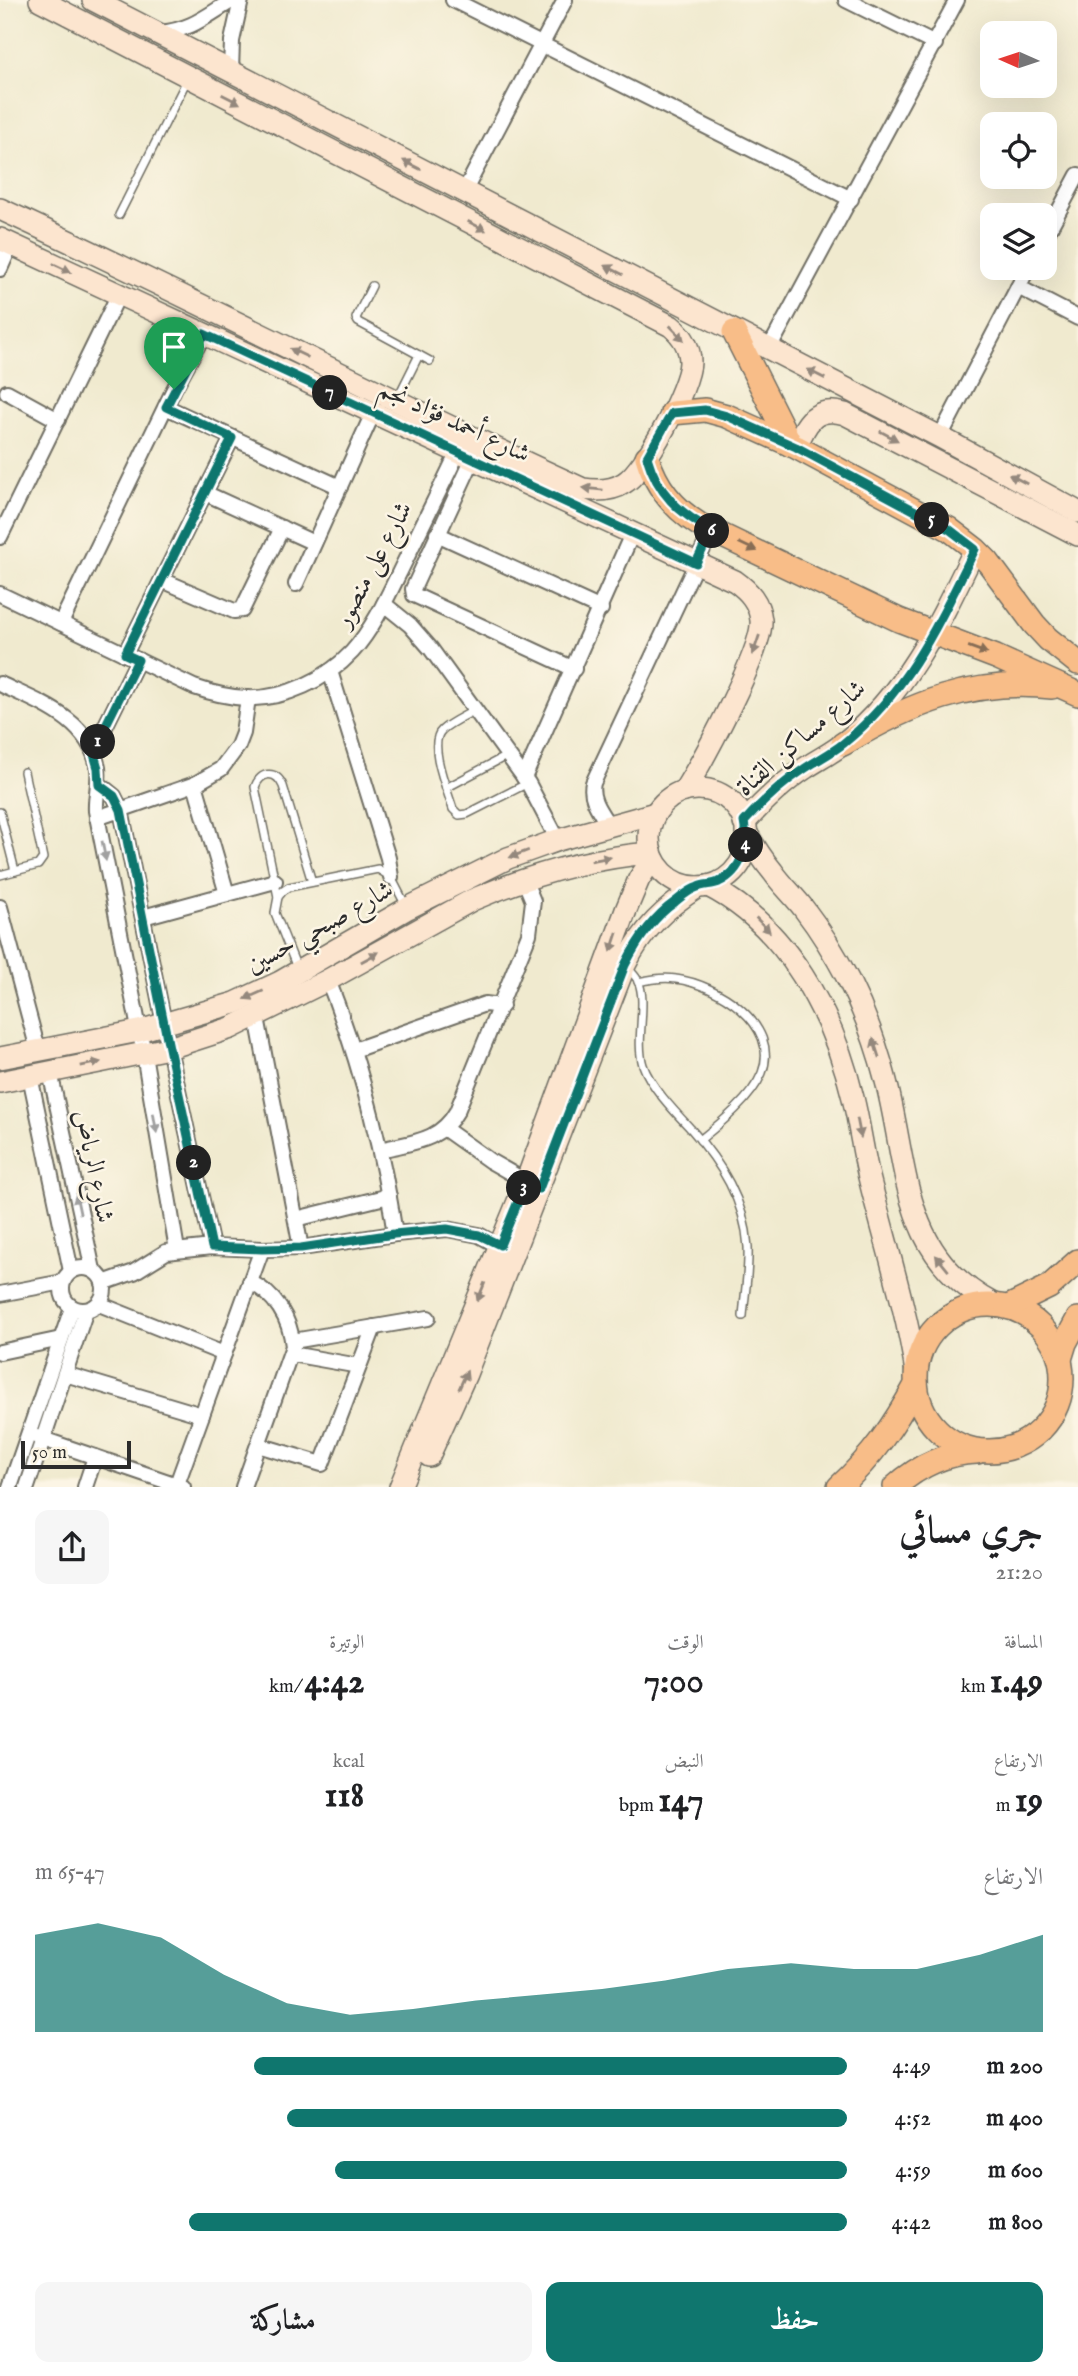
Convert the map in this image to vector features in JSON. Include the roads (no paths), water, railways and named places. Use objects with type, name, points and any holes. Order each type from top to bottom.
[{"type":"main road","points":[[733,332],[794,446]]},
{"type":"main road","points":[[672,413],[694,410],[716,412],[794,446],[949,529],[975,549],[1034,624],[1078,663]]},
{"type":"main road","points":[[647,457],[656,481],[670,502],[689,518],[899,620],[996,657],[1073,691]]},
{"type":"main road","points":[[843,744],[903,710],[965,691],[1016,685],[1073,691]]},
{"type":"main road","points":[[983,1451],[959,1445],[938,1430],[923,1410],[916,1378],[918,1359],[929,1336],[947,1318],[970,1307],[1002,1306],[1049,1287],[1078,1261]]},
{"type":"main road","points":[[895,1487],[912,1473],[939,1459],[1020,1445],[1041,1430],[1056,1409],[1062,1384],[1060,1359],[1055,1347],[1041,1326],[1031,1318],[1002,1306]]},
{"type":"main road","points":[[1060,1359],[1078,1319]]},
{"type":"main road","points":[[839,1487],[864,1464],[877,1446],[916,1378]]},
{"type":"street","name":"شارع أحمد فؤاد نجم","points":[[0,209],[583,489],[604,491],[623,484],[639,470],[687,381],[690,363],[687,346],[671,326],[121,42],[69,6],[40,0]]},
{"type":"street","points":[[93,0],[940,437],[1078,512]]},
{"type":"street","points":[[158,33],[190,27],[233,0]]},
{"type":"street","points":[[230,71],[232,41],[241,0]]},
{"type":"street","points":[[453,0],[851,199]]},
{"type":"street","points":[[464,192],[565,0]]},
{"type":"street","points":[[846,0],[935,44]]},
{"type":"street","points":[[769,349],[957,0]]},
{"type":"street","points":[[121,42],[122,29],[133,21]]},
{"type":"street","points":[[1057,214],[1078,175]]},
{"type":"street","name":"شارع أحمد فؤاد نجم","points":[[6,242],[696,563]]},
{"type":"street","points":[[0,269],[6,242]]},
{"type":"street","points":[[940,437],[1022,280]]},
{"type":"street","points":[[1018,287],[1078,318]]},
{"type":"street","points":[[0,537],[119,295]]},
{"type":"street","points":[[61,623],[204,334]]},
{"type":"street","points":[[7,392],[58,420]]},
{"type":"street","points":[[166,407],[340,487]]},
{"type":"street","points":[[794,446],[814,417],[829,412],[845,414],[1078,535]]},
{"type":"street","points":[[296,584],[373,413]]},
{"type":"street","points":[[93,751],[162,580],[232,438]]},
{"type":"street","points":[[465,456],[438,534],[413,589],[415,597],[574,669]]},
{"type":"street","name":"شارع على منصور","points":[[0,594],[194,687],[220,695],[248,698],[295,690],[330,671],[352,652],[384,604],[465,456]]},
{"type":"street","points":[[205,493],[314,543]]},
{"type":"street","points":[[162,580],[234,611],[242,610],[282,528]]},
{"type":"street","points":[[608,827],[594,802],[591,789],[593,783],[712,530]]},
{"type":"street","points":[[438,534],[601,609]]},
{"type":"street","points":[[526,781],[632,534]]},
{"type":"street","name":"شارع مساكن القناة","points":[[745,827],[784,783],[843,744],[887,700],[934,633],[975,549]]},
{"type":"street","name":"شارع مساكن القناة","points":[[684,791],[699,768],[757,648],[761,623],[754,598],[745,588],[696,563]]},
{"type":"street","points":[[384,604],[421,636],[526,781],[558,840]]},
{"type":"street","points":[[330,671],[388,858],[391,877]]},
{"type":"street","points":[[0,684],[69,719],[83,734],[93,751],[98,768],[99,785],[95,802],[97,818],[144,1054],[177,1250]]},
{"type":"street","points":[[97,818],[195,784],[220,769],[238,746],[243,733],[248,698]]},
{"type":"street","points":[[195,784],[227,894]]},
{"type":"street","points":[[99,785],[114,796],[121,810],[212,1247]]},
{"type":"street","points":[[745,827],[744,853],[734,870],[718,883],[686,886],[666,876],[652,856],[649,833],[655,813],[667,799],[684,791],[705,789],[725,797],[740,813],[745,827],[773,873],[802,906],[835,955],[861,1007],[886,1082],[913,1209],[925,1239],[955,1278],[967,1288],[1002,1306]]},
{"type":"street","name":"شارع صبحي حسين","points":[[0,1058],[165,1025],[235,1003],[299,972],[408,908],[508,858],[558,840],[655,813]]},
{"type":"street","points":[[400,1487],[506,1251],[532,1186],[619,927],[652,856]]},
{"type":"street","name":"شارع صبحي حسين","points":[[0,1082],[144,1054],[202,1038],[257,1017],[472,900],[524,879],[603,859],[652,856]]},
{"type":"street","points":[[380,1150],[426,1138],[445,1129],[457,1111],[502,1006],[532,922],[533,901],[524,879]]},
{"type":"street","points":[[143,917],[275,881]]},
{"type":"street","points":[[532,1186],[632,973],[651,924],[674,902],[703,886],[724,894],[755,916],[780,943],[809,988],[834,1039],[853,1097],[869,1179],[906,1315],[916,1378]]},
{"type":"street","points":[[0,907],[6,952],[37,1050]]},
{"type":"street","points":[[328,980],[354,1050],[380,1150],[394,1234]]},
{"type":"street","points":[[354,1050],[485,1004],[502,1006]]},
{"type":"street","points":[[257,1017],[301,1248]]},
{"type":"street","name":"شارع الرياض","points":[[40,1074],[93,1270]]},
{"type":"street","name":"شارع الرياض","points":[[40,1074],[67,1277]]},
{"type":"street","points":[[445,1129],[532,1186]]},
{"type":"street","points":[[296,1219],[389,1196]]},
{"type":"street","points":[[103,1283],[134,1272],[158,1255],[177,1250],[212,1247],[301,1248],[394,1234],[458,1230],[479,1235],[506,1251]]},
{"type":"street","points":[[36,1436],[181,1486],[202,1415],[262,1249]]},
{"type":"street","points":[[415,1487],[466,1374],[506,1251]]},
{"type":"street","points":[[0,1294],[67,1277],[78,1268],[93,1270],[103,1283],[104,1290],[86,1307],[61,1339],[36,1436],[27,1487]]},
{"type":"street","points":[[67,1277],[63,1297],[224,1354]]},
{"type":"street","points":[[243,1487],[292,1348],[290,1331],[275,1300],[262,1288],[250,1282]]},
{"type":"street","points":[[10,1487],[65,1374],[86,1307]]},
{"type":"street","points":[[292,1348],[374,1327],[428,1318]]},
{"type":"street","points":[[258,1445],[322,1464],[374,1327]]},
{"type":"street","points":[[0,1352],[61,1339]]},
{"type":"street","points":[[292,1348],[359,1366]]},
{"type":"street","points":[[65,1374],[202,1415]]},
{"type":"street","points":[[85,1487],[96,1457]]},
{"type":"lane","points":[[119,215],[188,76]]},
{"type":"lane","points":[[372,286],[356,317],[358,323],[430,361]]},
{"type":"lane","points":[[396,401],[419,355]]},
{"type":"lane","points":[[475,710],[442,729],[436,739],[436,750],[453,809],[463,815],[526,781]]},
{"type":"lane","points":[[446,788],[508,755]]},
{"type":"lane","points":[[0,875],[38,865],[43,858],[24,772]]},
{"type":"lane","points":[[299,972],[275,913],[278,897],[255,787],[258,779],[264,775],[272,774],[279,778],[283,786],[312,882]]},
{"type":"lane","points":[[0,812],[15,871]]},
{"type":"lane","points":[[278,897],[289,887],[374,869],[383,870],[391,877],[408,908]]},
{"type":"lane","points":[[700,1140],[727,1118],[762,1074],[765,1060],[760,1033],[751,1019],[731,1001],[701,985],[632,973],[641,1002],[639,1040],[643,1066],[655,1086],[700,1140],[729,1181],[740,1203],[748,1250],[743,1316]]}]
